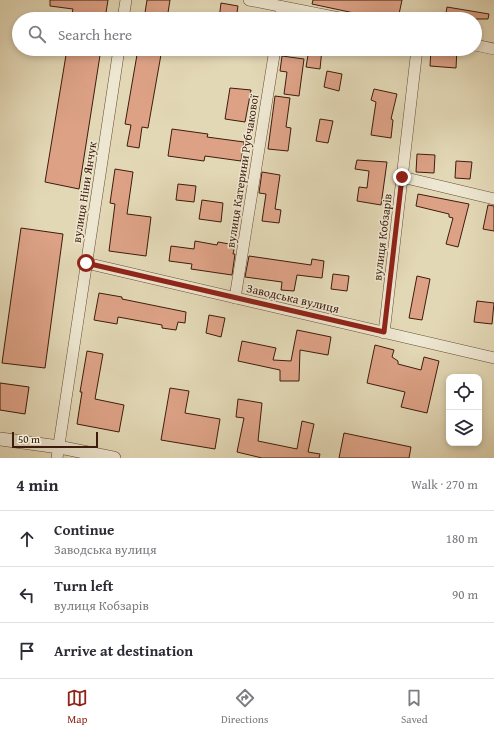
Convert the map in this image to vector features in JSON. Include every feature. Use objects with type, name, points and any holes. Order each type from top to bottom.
[{"type":"street","points":[[124,12],[126,0]]},
{"type":"street","points":[[249,0],[311,12]]},
{"type":"street","points":[[281,12],[282,6]]},
{"type":"street","points":[[482,46],[494,49]]},
{"type":"street","name":"вулиця Ніни Янчук","points":[[58,452],[118,56]]},
{"type":"street","name":"вулиця Катерини Рубчакової","points":[[235,298],[274,56]]},
{"type":"street","name":"вулиця Кобзарів","points":[[384,332],[416,56]]},
{"type":"street","points":[[402,177],[494,198]]},
{"type":"street","name":"Заводська вулиця","points":[[86,263],[494,358]]},
{"type":"street","points":[[0,438],[58,452],[114,458]]},
{"type":"building","points":[[50,0],[108,0],[106,12],[72,12],[73,9],[50,6]]},
{"type":"building","points":[[147,0],[170,0],[168,12],[145,12]]},
{"type":"building","points":[[313,0],[402,0],[399,12],[349,12],[312,4]]},
{"type":"building","points":[[221,3],[238,6],[237,12],[220,12]]},
{"type":"building","points":[[447,7],[477,12],[446,12]]},
{"type":"building","points":[[482,13],[489,14],[488,19],[482,19]]},
{"type":"building","points":[[66,56],[100,56],[79,189],[45,182]]},
{"type":"building","points":[[137,56],[161,56],[148,128],[142,127],[139,148],[127,146],[131,125],[125,124]]},
{"type":"building","points":[[282,56],[304,59],[299,96],[284,94],[287,72],[280,71]]},
{"type":"building","points":[[308,56],[321,56],[320,69],[306,67]]},
{"type":"building","points":[[431,56],[457,56],[456,68],[430,66]]},
{"type":"building","points":[[327,71],[342,74],[339,91],[324,87]]},
{"type":"building","points":[[230,88],[251,90],[245,122],[225,119]]},
{"type":"building","points":[[374,89],[397,94],[391,119],[393,120],[391,138],[371,135],[376,102],[371,100]]},
{"type":"building","points":[[275,96],[290,98],[286,127],[291,128],[288,151],[268,149]]},
{"type":"building","points":[[320,119],[333,121],[328,143],[316,141]]},
{"type":"building","points":[[172,129],[208,134],[207,137],[244,142],[241,161],[205,156],[204,161],[168,156]]},
{"type":"building","points":[[417,154],[435,155],[434,173],[416,172]]},
{"type":"building","points":[[357,160],[387,162],[381,205],[357,201],[359,187],[367,188],[369,171],[355,169]]},
{"type":"building","points":[[456,161],[472,162],[470,179],[455,178]]},
{"type":"building","points":[[115,169],[133,172],[127,214],[151,217],[146,256],[109,251],[115,204],[110,203]]},
{"type":"building","points":[[262,172],[280,175],[275,209],[281,210],[279,223],[262,221],[266,194],[259,193]]},
{"type":"building","points":[[178,184],[196,186],[194,202],[176,200]]},
{"type":"building","points":[[418,194],[469,204],[458,247],[446,244],[453,218],[449,217],[449,214],[416,206]]},
{"type":"building","points":[[202,200],[223,203],[221,222],[199,219]]},
{"type":"building","points":[[488,205],[494,206],[494,231],[483,229]]},
{"type":"building","points":[[21,228],[63,234],[45,368],[2,363]]},
{"type":"building","points":[[195,241],[217,245],[218,242],[235,245],[232,275],[191,269],[192,264],[169,261],[171,246],[194,249]]},
{"type":"building","points":[[249,256],[311,265],[312,259],[324,261],[322,278],[297,275],[294,291],[281,290],[282,282],[245,277]]},
{"type":"building","points":[[333,274],[349,276],[347,291],[331,289]]},
{"type":"building","points":[[417,276],[430,279],[422,320],[409,318]]},
{"type":"building","points":[[99,293],[186,312],[185,323],[178,322],[176,330],[162,328],[162,325],[118,317],[117,324],[94,320]]},
{"type":"building","points":[[477,301],[494,303],[492,324],[474,322]]},
{"type":"building","points":[[209,315],[225,318],[221,337],[206,333]]},
{"type":"building","points":[[297,330],[331,337],[328,355],[300,350],[299,381],[280,381],[280,370],[238,361],[242,341],[276,348],[273,360],[291,361]]},
{"type":"building","points":[[375,345],[394,350],[392,357],[398,361],[398,364],[421,370],[424,357],[439,361],[427,413],[401,407],[405,392],[367,383]]},
{"type":"building","points":[[87,351],[103,354],[95,399],[124,405],[119,432],[77,424],[82,392],[80,392]]},
{"type":"building","points":[[0,383],[29,387],[25,414],[0,410]]},
{"type":"building","points":[[170,388],[189,391],[185,413],[220,419],[215,449],[161,440]]},
{"type":"building","points":[[238,399],[262,403],[258,441],[297,449],[302,421],[314,424],[308,452],[320,454],[319,458],[262,458],[237,452],[244,418],[236,417]]},
{"type":"building","points":[[344,433],[411,447],[409,458],[339,458]]},
{"type":"route","points":[[86,263],[384,332],[402,177]]}]
